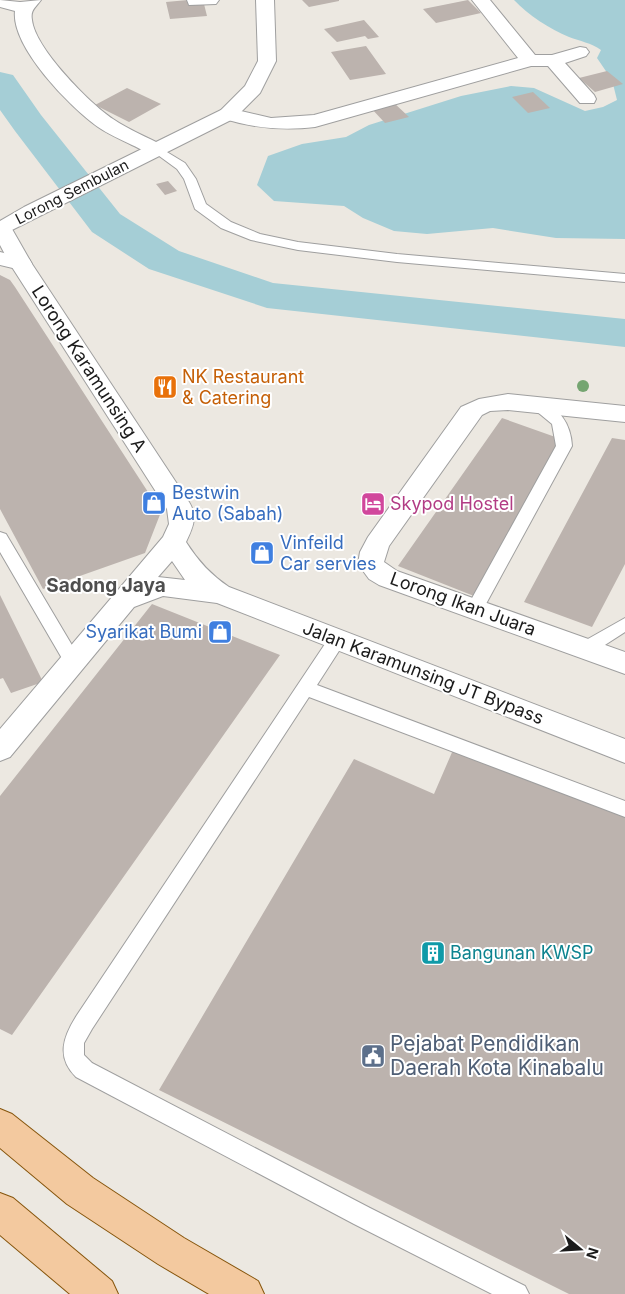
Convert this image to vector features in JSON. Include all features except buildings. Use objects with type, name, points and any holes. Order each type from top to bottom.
[{"type":"main road","points":[[0,1126],[80,1190],[171,1251],[245,1294]]},
{"type":"main road","points":[[0,1211],[99,1294]]},
{"type":"street","name":"Lorong Sembulan","points":[[1,229],[31,212],[228,114],[253,89],[266,61],[265,0]]},
{"type":"street","points":[[481,0],[530,60]]},
{"type":"street","points":[[0,2],[28,4],[23,18],[26,36],[75,97],[101,120],[151,153]]},
{"type":"street","points":[[228,114],[255,123],[283,126],[315,121],[530,60],[553,61],[580,52]]},
{"type":"street","points":[[553,61],[587,99]]},
{"type":"street","name":"Lorong Karamunsing A","points":[[1,229],[10,261],[180,508],[182,524],[173,542]]},
{"type":"street","name":"Lorong Ikan Juara","points":[[625,414],[495,402],[476,407],[469,413],[377,543],[371,564],[378,572],[388,578],[625,663]]},
{"type":"street","points":[[0,749],[173,542],[195,576],[220,594]]},
{"type":"street","points":[[125,600],[162,586],[220,594]]},
{"type":"street","name":"Jalan Karamunsing JT Bypass","points":[[220,594],[625,751]]},
{"type":"lane","points":[[151,153],[181,166],[190,179],[200,206],[226,226],[256,237],[298,246],[397,258],[625,278]]},
{"type":"lane","points":[[475,609],[564,446],[564,434],[560,423],[550,413],[537,405]]},
{"type":"lane","points":[[0,538],[73,662]]},
{"type":"lane","points":[[585,649],[625,624]]},
{"type":"lane","points":[[337,640],[75,1037],[72,1046],[72,1056],[76,1064],[84,1070],[362,1216],[516,1294]]},
{"type":"lane","points":[[305,688],[625,809]]},
{"type":"water","points":[[514,0],[625,0],[625,239],[556,238],[493,228],[427,234],[394,231],[363,218],[344,206],[274,201],[257,185],[268,156],[302,144],[346,137],[369,125],[461,96],[511,86],[534,88],[585,111],[603,107],[617,100],[612,80],[597,58],[601,50],[547,26]]},
{"type":"waterway","points":[[0,83],[28,123],[106,223],[164,260],[267,295],[625,333]]},
{"type":"place","name":"NK Restaurant & Catering","points":[[165,387]]},
{"type":"place","name":"Bestwin Auto (Sabah)","points":[[154,503]]},
{"type":"place","name":"Skypod Hostel","points":[[373,504]]},
{"type":"place","name":"Vinfeild Car servies","points":[[262,553]]},
{"type":"place","name":"Syarikat Bumi","points":[[220,632]]},
{"type":"place","name":"Bangunan KWSP","points":[[433,953]]},
{"type":"place","name":"Pejabat Pendidikan Daerah Kota Kinabalu","points":[[373,1056]]},
{"type":"district","name":"Sadong Jaya","points":[[106,585]]}]
